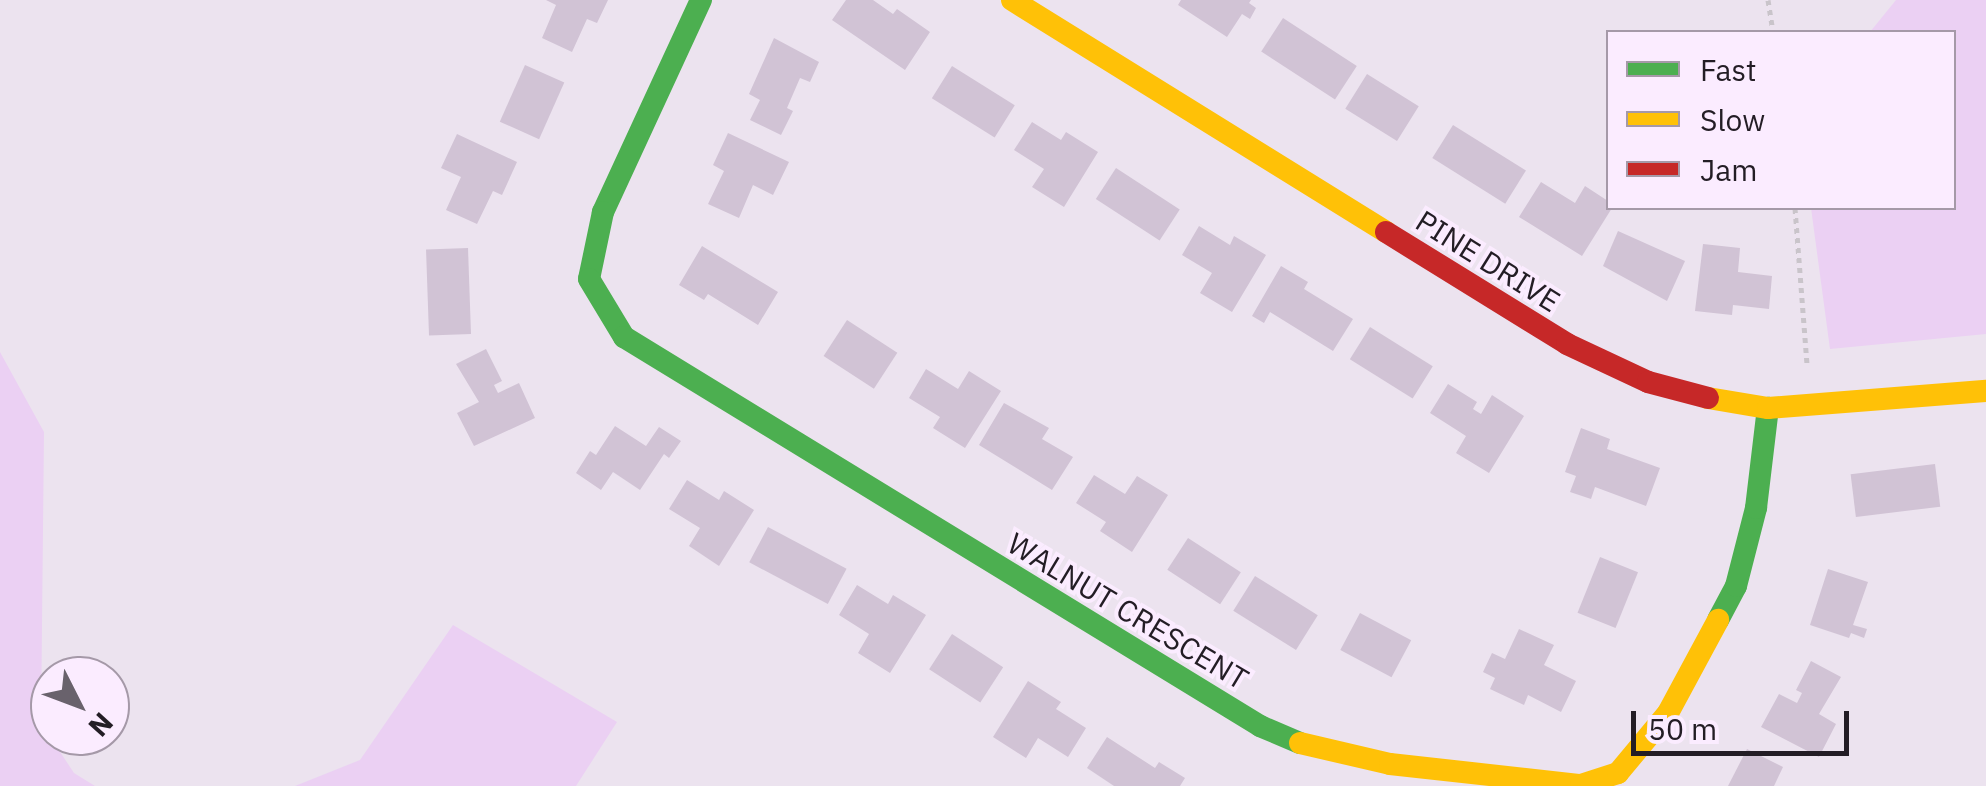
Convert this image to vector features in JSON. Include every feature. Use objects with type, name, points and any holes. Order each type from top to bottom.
[{"type":"street","name":"WALNUT CRESCENT","points":[[701,0],[603,212],[589,280],[624,337],[1260,726],[1309,747],[1390,764],[1550,782],[1581,784],[1618,774],[1668,713],[1736,586],[1756,508],[1768,408]]},
{"type":"street","name":"PINE DRIVE","points":[[1012,0],[1567,344],[1676,392],[1768,408],[1986,391]]},
{"type":"path","points":[[1768,0],[1774,30]]},
{"type":"path","points":[[1794,210],[1807,364]]},
{"type":"shaded area","points":[[1896,0],[1986,0],[1986,334],[1830,349],[1811,210],[1956,210],[1956,30],[1872,30]]},
{"type":"shaded area","points":[[0,352],[44,432],[42,656],[30,656],[30,756],[63,756],[74,773],[95,786],[0,786]]},
{"type":"shaded area","points":[[453,625],[617,722],[576,786],[295,786],[360,760]]},
{"type":"building","points":[[546,0],[608,0],[597,23],[587,19],[572,52],[542,38],[556,5]]},
{"type":"building","points":[[846,0],[873,0],[893,14],[897,9],[930,32],[905,70],[832,20]]},
{"type":"building","points":[[1181,0],[1251,0],[1249,3],[1256,8],[1250,19],[1242,14],[1227,37],[1178,5]]},
{"type":"building","points":[[1283,18],[1357,66],[1335,99],[1261,52]]},
{"type":"building","points":[[774,38],[819,62],[810,82],[800,78],[787,108],[793,111],[781,135],[750,120],[760,100],[749,94]]},
{"type":"building","points":[[525,65],[564,82],[539,139],[500,122]]},
{"type":"building","points":[[952,66],[1015,105],[995,137],[932,98]]},
{"type":"building","points":[[1367,74],[1419,106],[1397,141],[1345,109]]},
{"type":"building","points":[[1032,122],[1061,140],[1066,132],[1098,152],[1064,207],[1032,187],[1044,169],[1014,150]]},
{"type":"building","points":[[1453,125],[1526,171],[1505,204],[1432,158]]},
{"type":"building","points":[[728,133],[789,162],[773,195],[753,185],[739,218],[708,204],[724,171],[713,165]]},
{"type":"building","points":[[457,134],[517,162],[502,195],[493,191],[477,224],[446,210],[461,177],[441,168]]},
{"type":"building","points":[[1116,168],[1180,209],[1160,240],[1096,199]]},
{"type":"building","points":[[1541,182],[1575,203],[1585,186],[1606,200],[1606,210],[1611,210],[1582,256],[1519,217]]},
{"type":"building","points":[[1199,226],[1230,245],[1234,236],[1266,255],[1232,312],[1200,293],[1212,273],[1182,255]]},
{"type":"building","points":[[1618,231],[1685,261],[1667,301],[1603,266]]},
{"type":"building","points":[[1703,244],[1740,248],[1738,272],[1772,276],[1769,309],[1733,305],[1732,315],[1695,311]]},
{"type":"building","points":[[702,246],[778,292],[758,325],[708,294],[704,300],[679,285]]},
{"type":"building","points":[[468,248],[471,334],[429,335],[426,249]]},
{"type":"building","points":[[1281,266],[1308,282],[1304,289],[1353,319],[1333,351],[1270,312],[1264,323],[1252,316]]},
{"type":"building","points":[[847,320],[897,353],[874,389],[824,356]]},
{"type":"building","points":[[1370,327],[1433,366],[1413,398],[1350,359]]},
{"type":"building","points":[[486,349],[502,381],[494,385],[498,393],[519,383],[535,418],[474,446],[457,413],[479,402],[456,364]]},
{"type":"building","points":[[926,369],[958,389],[969,371],[1001,391],[965,448],[933,428],[940,417],[909,398]]},
{"type":"building","points":[[1448,384],[1477,402],[1473,409],[1481,414],[1492,395],[1524,416],[1489,473],[1456,453],[1466,436],[1430,413]]},
{"type":"building","points":[[1004,403],[1049,428],[1042,439],[1073,457],[1052,490],[979,445]]},
{"type":"building","points":[[615,426],[646,446],[659,427],[681,441],[669,458],[664,454],[640,490],[613,472],[601,490],[576,473],[590,451],[596,455]]},
{"type":"building","points":[[1581,428],[1610,439],[1607,449],[1660,468],[1646,506],[1595,487],[1591,499],[1570,492],[1576,476],[1565,472]]},
{"type":"building","points":[[1935,464],[1940,507],[1856,517],[1851,474]]},
{"type":"building","points":[[1094,475],[1125,494],[1137,476],[1168,495],[1132,552],[1100,531],[1106,522],[1076,503]]},
{"type":"building","points":[[687,480],[719,500],[724,491],[754,510],[719,566],[689,546],[700,528],[669,509]]},
{"type":"building","points":[[768,527],[847,569],[828,604],[749,562]]},
{"type":"building","points":[[1188,538],[1241,572],[1220,604],[1167,570]]},
{"type":"building","points":[[1600,557],[1638,572],[1616,628],[1578,613]]},
{"type":"building","points":[[1828,569],[1868,582],[1853,625],[1867,629],[1864,638],[1851,633],[1849,638],[1810,625]]},
{"type":"building","points":[[1255,576],[1318,615],[1296,650],[1233,611]]},
{"type":"building","points":[[857,585],[888,604],[893,595],[926,615],[890,673],[858,653],[869,634],[839,615]]},
{"type":"building","points":[[1360,613],[1411,640],[1391,677],[1340,650]]},
{"type":"building","points":[[1519,629],[1554,645],[1544,665],[1576,681],[1561,712],[1528,695],[1524,705],[1490,689],[1495,678],[1483,672],[1492,653],[1505,659]]},
{"type":"building","points":[[952,634],[1003,667],[980,702],[929,669]]},
{"type":"building","points":[[1811,661],[1841,677],[1819,714],[1836,724],[1819,757],[1761,727],[1779,694],[1797,703],[1802,693],[1796,690]]},
{"type":"building","points":[[1028,681],[1061,702],[1056,709],[1086,728],[1068,757],[1038,738],[1026,758],[993,737]]},
{"type":"building","points":[[1107,737],[1155,768],[1159,762],[1185,778],[1180,786],[1114,786],[1087,768]]},
{"type":"building","points":[[1747,749],[1783,767],[1774,786],[1728,786]]},
{"type":"traffic: fast","points":[[701,0],[603,212],[589,279],[624,337],[1260,726],[1300,743]]},
{"type":"traffic: fast","points":[[1718,620],[1736,586],[1756,508],[1768,408]]},
{"type":"traffic: slow","points":[[1012,0],[1386,232]]},
{"type":"traffic: slow","points":[[1708,398],[1768,408],[1986,391]]},
{"type":"traffic: slow","points":[[1300,743],[1390,764],[1581,785],[1618,773],[1668,713],[1718,620]]},
{"type":"traffic: jam","points":[[1386,232],[1567,344],[1648,382],[1708,398]]}]
